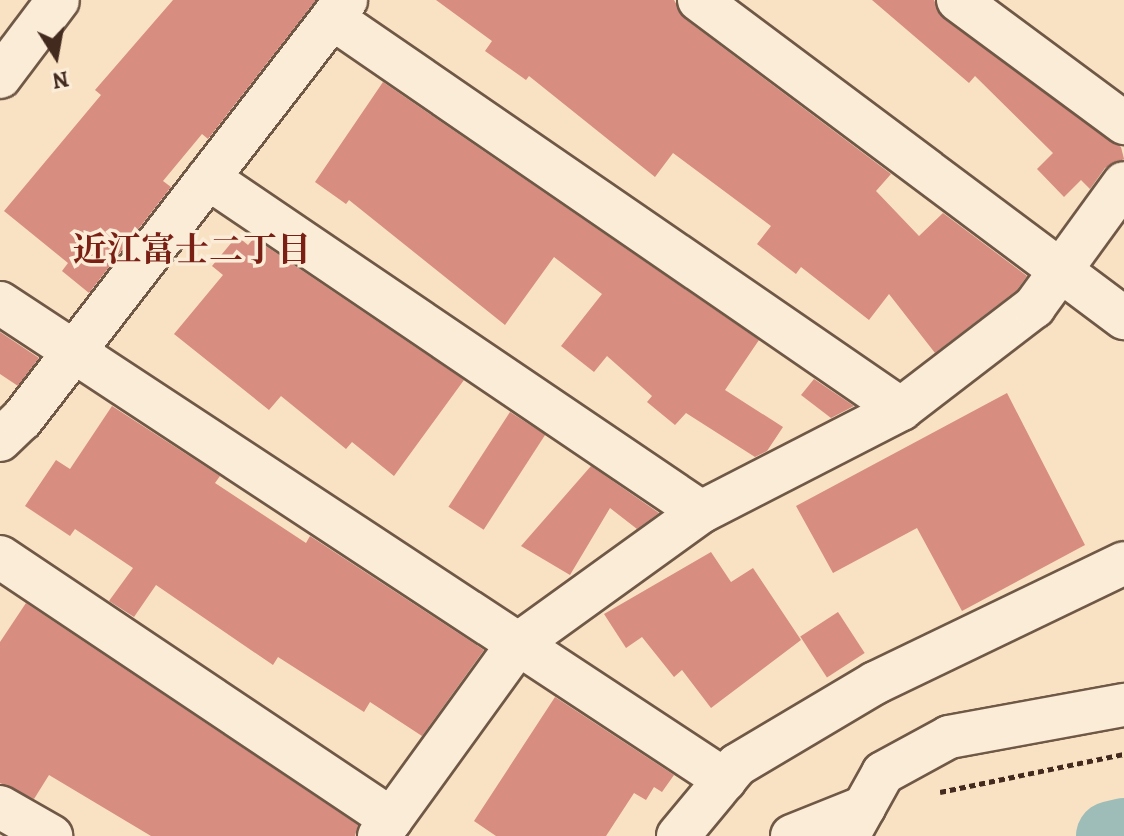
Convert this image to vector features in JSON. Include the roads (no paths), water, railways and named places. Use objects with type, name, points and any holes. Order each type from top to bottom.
[{"type":"street","points":[[0,77],[58,0]]},
{"type":"street","points":[[699,0],[1124,318]]},
{"type":"street","points":[[958,0],[1001,12],[1124,123]]},
{"type":"street","points":[[0,440],[74,352],[339,9],[901,409]]},
{"type":"street","points":[[208,178],[701,512]]},
{"type":"street","points":[[0,557],[386,827],[518,644],[701,512],[901,409],[1034,307],[1124,183]]},
{"type":"street","points":[[0,303],[725,780]]},
{"type":"street","points":[[678,836],[737,765],[875,683],[1124,563]]},
{"type":"street","points":[[792,836],[856,821],[883,773],[949,737],[1124,705]]},
{"type":"street","points":[[0,807],[51,836]]},
{"type":"waterway","points":[[1111,836],[1124,833]]},
{"type":"district","name":"近江富士二丁目","points":[[192,250]]}]
